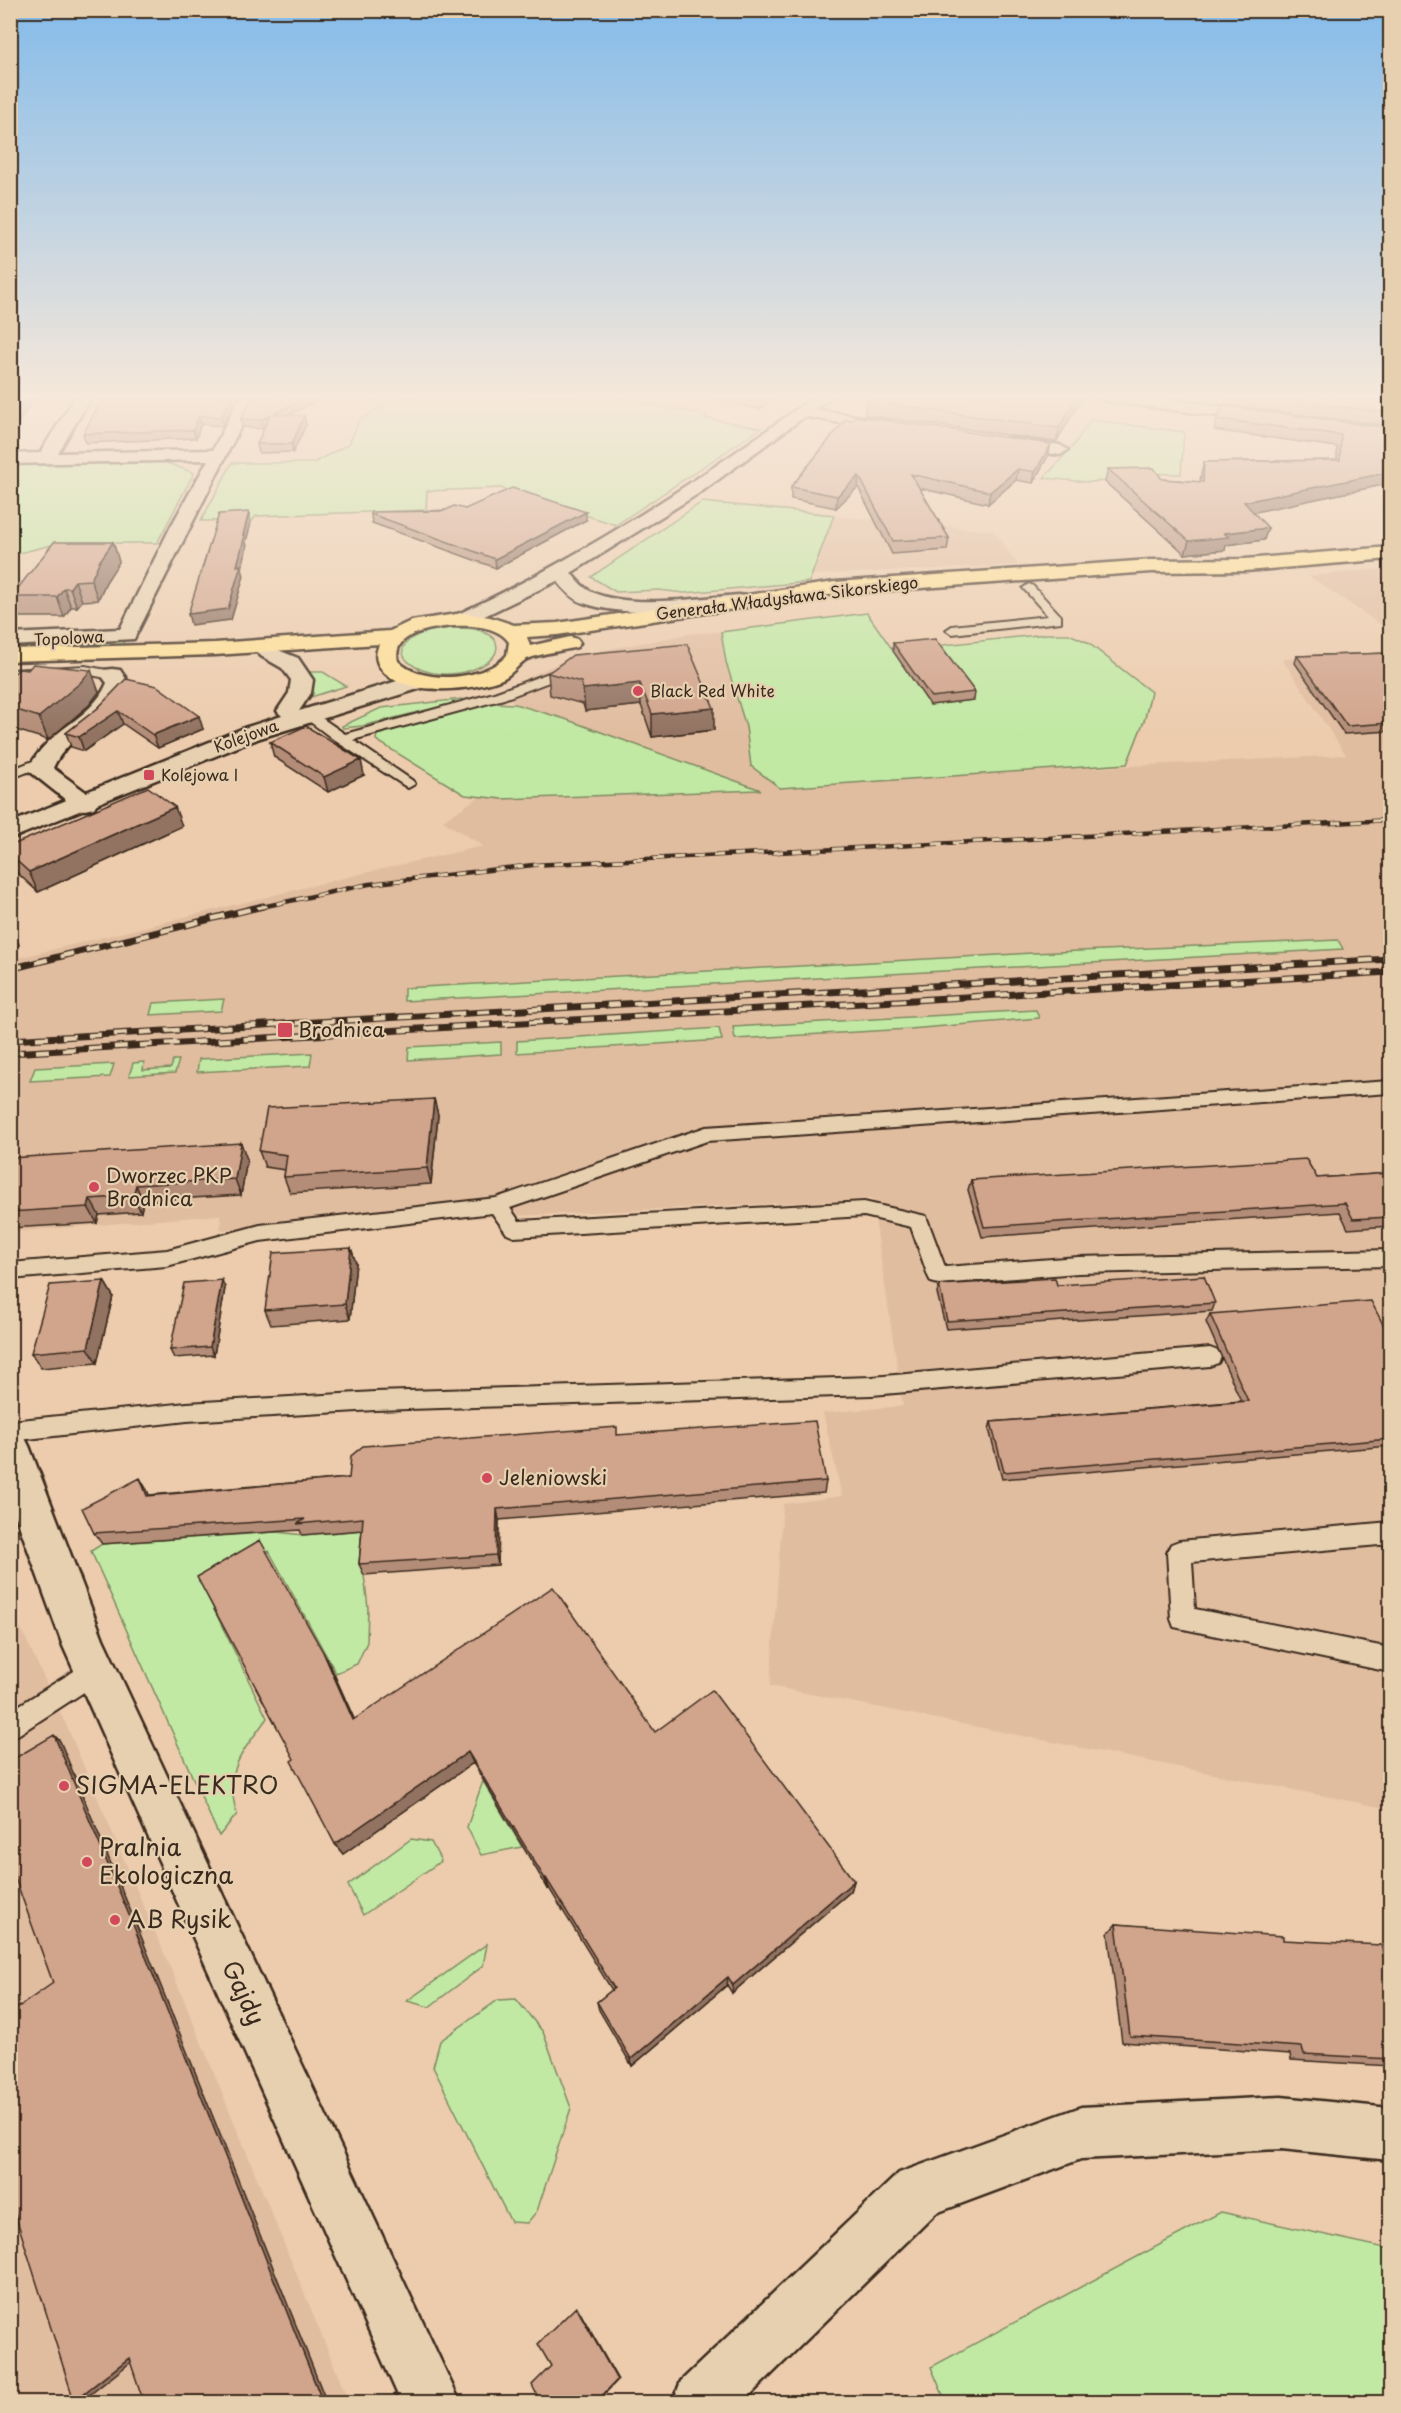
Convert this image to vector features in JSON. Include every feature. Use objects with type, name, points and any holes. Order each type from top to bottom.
[{"type":"main road","name":"Generała Władysława Sikorskiego","points":[[518,655],[562,645],[813,606],[1163,579],[1245,566],[1390,554]]},
{"type":"main road","name":"Generała Władysława Sikorskiego","points":[[396,637],[425,623],[462,619],[484,621],[506,629],[557,629],[835,588],[1151,566],[1245,566]]},
{"type":"main road","points":[[214,649],[390,664],[420,681],[450,683],[480,679],[511,664],[518,655],[520,646],[518,638],[506,629]]},
{"type":"main road","points":[[10,655],[214,649],[396,637]]},
{"type":"main road","points":[[390,664],[387,647],[396,637]]},
{"type":"street","name":"Topolowa","points":[[10,640],[126,635],[190,509]]},
{"type":"street","points":[[462,619],[559,572],[664,509]]},
{"type":"street","points":[[559,572],[576,591],[585,596],[616,604],[747,600]]},
{"type":"street","points":[[506,629],[516,610],[559,572]]},
{"type":"street","points":[[268,652],[290,663],[302,680],[298,713]]},
{"type":"street","name":"Kolejowa","points":[[10,819],[78,798],[298,713],[390,664]]},
{"type":"street","points":[[78,798],[40,770],[43,761],[52,749],[98,713],[115,696],[118,683],[112,675]]},
{"type":"street","name":"Kolejowa","points":[[298,713],[420,681]]},
{"type":"street","name":"Kolejowa","points":[[10,832],[78,798]]},
{"type":"street","name":"Gajdy","points":[[10,1446],[84,1646],[431,2403]]},
{"type":"street","points":[[702,2403],[918,2192],[1081,2133],[1281,2123],[1390,2134]]},
{"type":"lane","points":[[952,630],[1058,619],[1029,588]]},
{"type":"lane","points":[[10,674],[85,670],[112,675]]},
{"type":"lane","points":[[342,739],[499,696],[560,673]]},
{"type":"lane","points":[[298,713],[342,739],[408,784]]},
{"type":"lane","points":[[10,775],[43,761]]},
{"type":"lane","points":[[10,1271],[167,1258],[260,1233],[497,1205],[706,1134],[1390,1087]]},
{"type":"lane","points":[[497,1205],[514,1229],[864,1209],[919,1221],[938,1276],[1078,1265],[1390,1258]]},
{"type":"lane","points":[[10,1431],[187,1412],[364,1402],[872,1386],[1210,1357]]},
{"type":"lane","points":[[1390,1533],[1179,1552],[1183,1619],[1390,1660]]},
{"type":"lane","points":[[10,1727],[95,1670]]},
{"type":"shaded area","points":[[833,516],[994,531],[1018,565],[812,575]]},
{"type":"shaded area","points":[[1390,568],[1390,631],[1309,576]]},
{"type":"shaded area","points":[[721,632],[726,662],[746,727],[751,766],[775,784],[1346,755],[1282,659],[1390,656],[1390,1809],[770,1686],[783,1504],[842,1496],[823,1413],[903,1406],[872,1199],[221,1230],[220,1215],[11,1232],[10,960],[483,846],[443,821],[483,794],[565,719],[515,704],[503,690],[572,656],[695,633]]},
{"type":"shaded area","points":[[10,1605],[68,1729],[182,1995],[349,2402],[11,2402]]},
{"type":"green space","points":[[11,509],[175,509],[157,543],[60,543],[11,555]]},
{"type":"green space","points":[[208,509],[426,509],[256,516],[253,520],[201,521]]},
{"type":"green space","points":[[565,509],[641,509],[616,525]]},
{"type":"green space","points":[[692,509],[769,509],[834,515],[809,582],[684,593],[659,590],[616,592],[591,577]]},
{"type":"green space","points":[[867,613],[931,705],[973,700],[934,646],[1047,634],[1069,634],[1087,642],[1151,692],[1145,718],[1127,764],[780,788],[751,766],[746,727],[726,662],[721,632]]},
{"type":"green space","points":[[446,628],[479,630],[494,639],[496,652],[483,665],[461,673],[441,674],[423,670],[409,663],[403,653],[406,643],[419,635]]},
{"type":"green space","points":[[123,640],[124,646],[11,649],[10,644]]},
{"type":"green space","points":[[308,672],[323,672],[346,686],[311,697]]},
{"type":"green space","points":[[462,699],[463,701],[362,726],[343,728],[342,726],[381,708]]},
{"type":"green space","points":[[492,703],[515,704],[565,719],[761,790],[502,799],[465,795],[376,740],[377,734]]},
{"type":"green space","points":[[1338,940],[1343,949],[404,1001],[404,988],[1033,953]]},
{"type":"green space","points":[[224,999],[221,1011],[150,1015],[153,1003]]},
{"type":"green space","points":[[1036,1010],[1039,1018],[910,1029],[735,1039],[733,1027]]},
{"type":"green space","points":[[719,1028],[722,1040],[517,1053],[517,1041]]},
{"type":"green space","points":[[501,1042],[501,1054],[408,1060],[409,1047]]},
{"type":"green space","points":[[312,1053],[310,1066],[197,1072],[199,1059]]},
{"type":"green space","points":[[173,1060],[179,1060],[175,1073],[129,1076],[133,1063],[144,1062],[143,1070],[171,1068]]},
{"type":"green space","points":[[114,1064],[110,1077],[30,1081],[35,1068]]},
{"type":"green space","points":[[367,1530],[364,1575],[368,1608],[367,1642],[357,1664],[336,1673],[269,1551],[203,1587],[267,1718],[243,1751],[238,1762],[232,1785],[237,1814],[219,1836],[91,1551],[102,1544],[276,1532],[303,1535]]},
{"type":"green space","points":[[483,1781],[522,1847],[481,1855],[467,1827]]},
{"type":"green space","points":[[411,1839],[431,1842],[441,1861],[363,1915],[348,1885]]},
{"type":"green space","points":[[487,1944],[483,1966],[429,2007],[407,2001]]},
{"type":"green space","points":[[516,1999],[543,2032],[571,2108],[537,2211],[527,2223],[511,2222],[433,2067],[440,2041],[498,2000]]},
{"type":"green space","points":[[1221,2212],[1390,2249],[1390,2402],[946,2402],[931,2367]]},
{"type":"building","points":[[576,509],[586,512],[495,559],[371,514],[371,512]]},
{"type":"building","points":[[876,509],[932,509],[949,538],[893,541]]},
{"type":"building","points":[[1153,509],[1250,509],[1268,528],[1224,533],[1229,537],[1189,541]]},
{"type":"building","points":[[249,512],[237,566],[241,565],[228,609],[188,614],[219,514]]},
{"type":"building","points":[[54,542],[113,542],[99,562],[91,580],[75,581],[70,588],[64,588],[57,597],[11,597]]},
{"type":"building","points":[[935,639],[975,692],[931,697],[893,643]]},
{"type":"building","points":[[687,644],[714,708],[652,714],[640,683],[583,689],[581,682],[548,673],[573,655]]},
{"type":"building","points":[[1390,653],[1390,723],[1347,726],[1297,656]]},
{"type":"building","points":[[33,664],[91,670],[80,683],[39,717],[10,708],[10,677],[19,669],[28,670]]},
{"type":"building","points":[[126,679],[157,686],[199,716],[153,735],[118,711],[79,737],[66,733],[98,708]]},
{"type":"building","points":[[306,726],[361,760],[324,777],[270,742]]},
{"type":"building","points":[[148,787],[175,807],[29,872],[10,855],[10,846]]},
{"type":"building","points":[[434,1099],[427,1168],[284,1177],[287,1155],[259,1151],[267,1108]]},
{"type":"building","points":[[241,1143],[235,1179],[136,1185],[133,1196],[90,1199],[88,1207],[10,1212],[10,1158]]},
{"type":"building","points":[[1306,1159],[1317,1178],[1390,1173],[1390,1217],[1353,1219],[1345,1203],[984,1227],[971,1180]]},
{"type":"building","points":[[351,1248],[345,1304],[265,1310],[273,1253]]},
{"type":"building","points":[[1204,1276],[1215,1303],[947,1321],[939,1285],[1055,1278],[1057,1285]]},
{"type":"building","points":[[222,1280],[210,1347],[170,1350],[184,1283]]},
{"type":"building","points":[[104,1281],[88,1348],[31,1353],[50,1285]]},
{"type":"building","points":[[1371,1301],[1390,1338],[1390,1439],[1004,1472],[991,1422],[1248,1401],[1210,1314]]},
{"type":"building","points":[[815,1421],[826,1481],[497,1509],[496,1555],[359,1564],[363,1518],[297,1524],[305,1519],[94,1533],[82,1508],[140,1478],[147,1496],[349,1478],[351,1456],[363,1446],[617,1427],[617,1435]]},
{"type":"building","points":[[260,1540],[323,1652],[353,1720],[553,1587],[655,1732],[712,1690],[854,1881],[733,1985],[728,1977],[631,2059],[597,2002],[614,1988],[468,1752],[335,1844],[291,1761],[294,1759],[197,1577]]},
{"type":"building","points":[[54,1735],[134,1927],[323,2403],[144,2403],[129,2358],[74,2401],[10,2198],[10,2013],[53,1983],[10,1864],[10,1761]]},
{"type":"building","points":[[1116,1924],[1283,1936],[1283,1940],[1381,1945],[1390,1984],[1390,2059],[1304,2054],[1302,2047],[1130,2036]]},
{"type":"building","points":[[576,2307],[617,2380],[595,2403],[541,2403],[532,2385],[551,2366],[538,2344]]},
{"type":"railway","points":[[257,908],[369,884],[533,865],[1390,820]]},
{"type":"railway","points":[[10,969],[263,906]]},
{"type":"railway","points":[[10,1040],[1390,959]]},
{"type":"railway","points":[[10,1053],[1390,972]]},
{"type":"place","name":"Black Red White","points":[[638,691]]},
{"type":"place","name":"Kolejowa I","points":[[149,775]]},
{"type":"place","name":"Brodnica","points":[[285,1030]]},
{"type":"place","name":"Dworzec PKP Brodnica","points":[[94,1187]]},
{"type":"place","name":"Jeleniowski","points":[[487,1478]]},
{"type":"place","name":"SIGMA-ELEKTRO","points":[[64,1786]]},
{"type":"place","name":"Pralnia Ekologiczna","points":[[87,1862]]},
{"type":"place","name":"AB Rysik","points":[[115,1920]]}]
